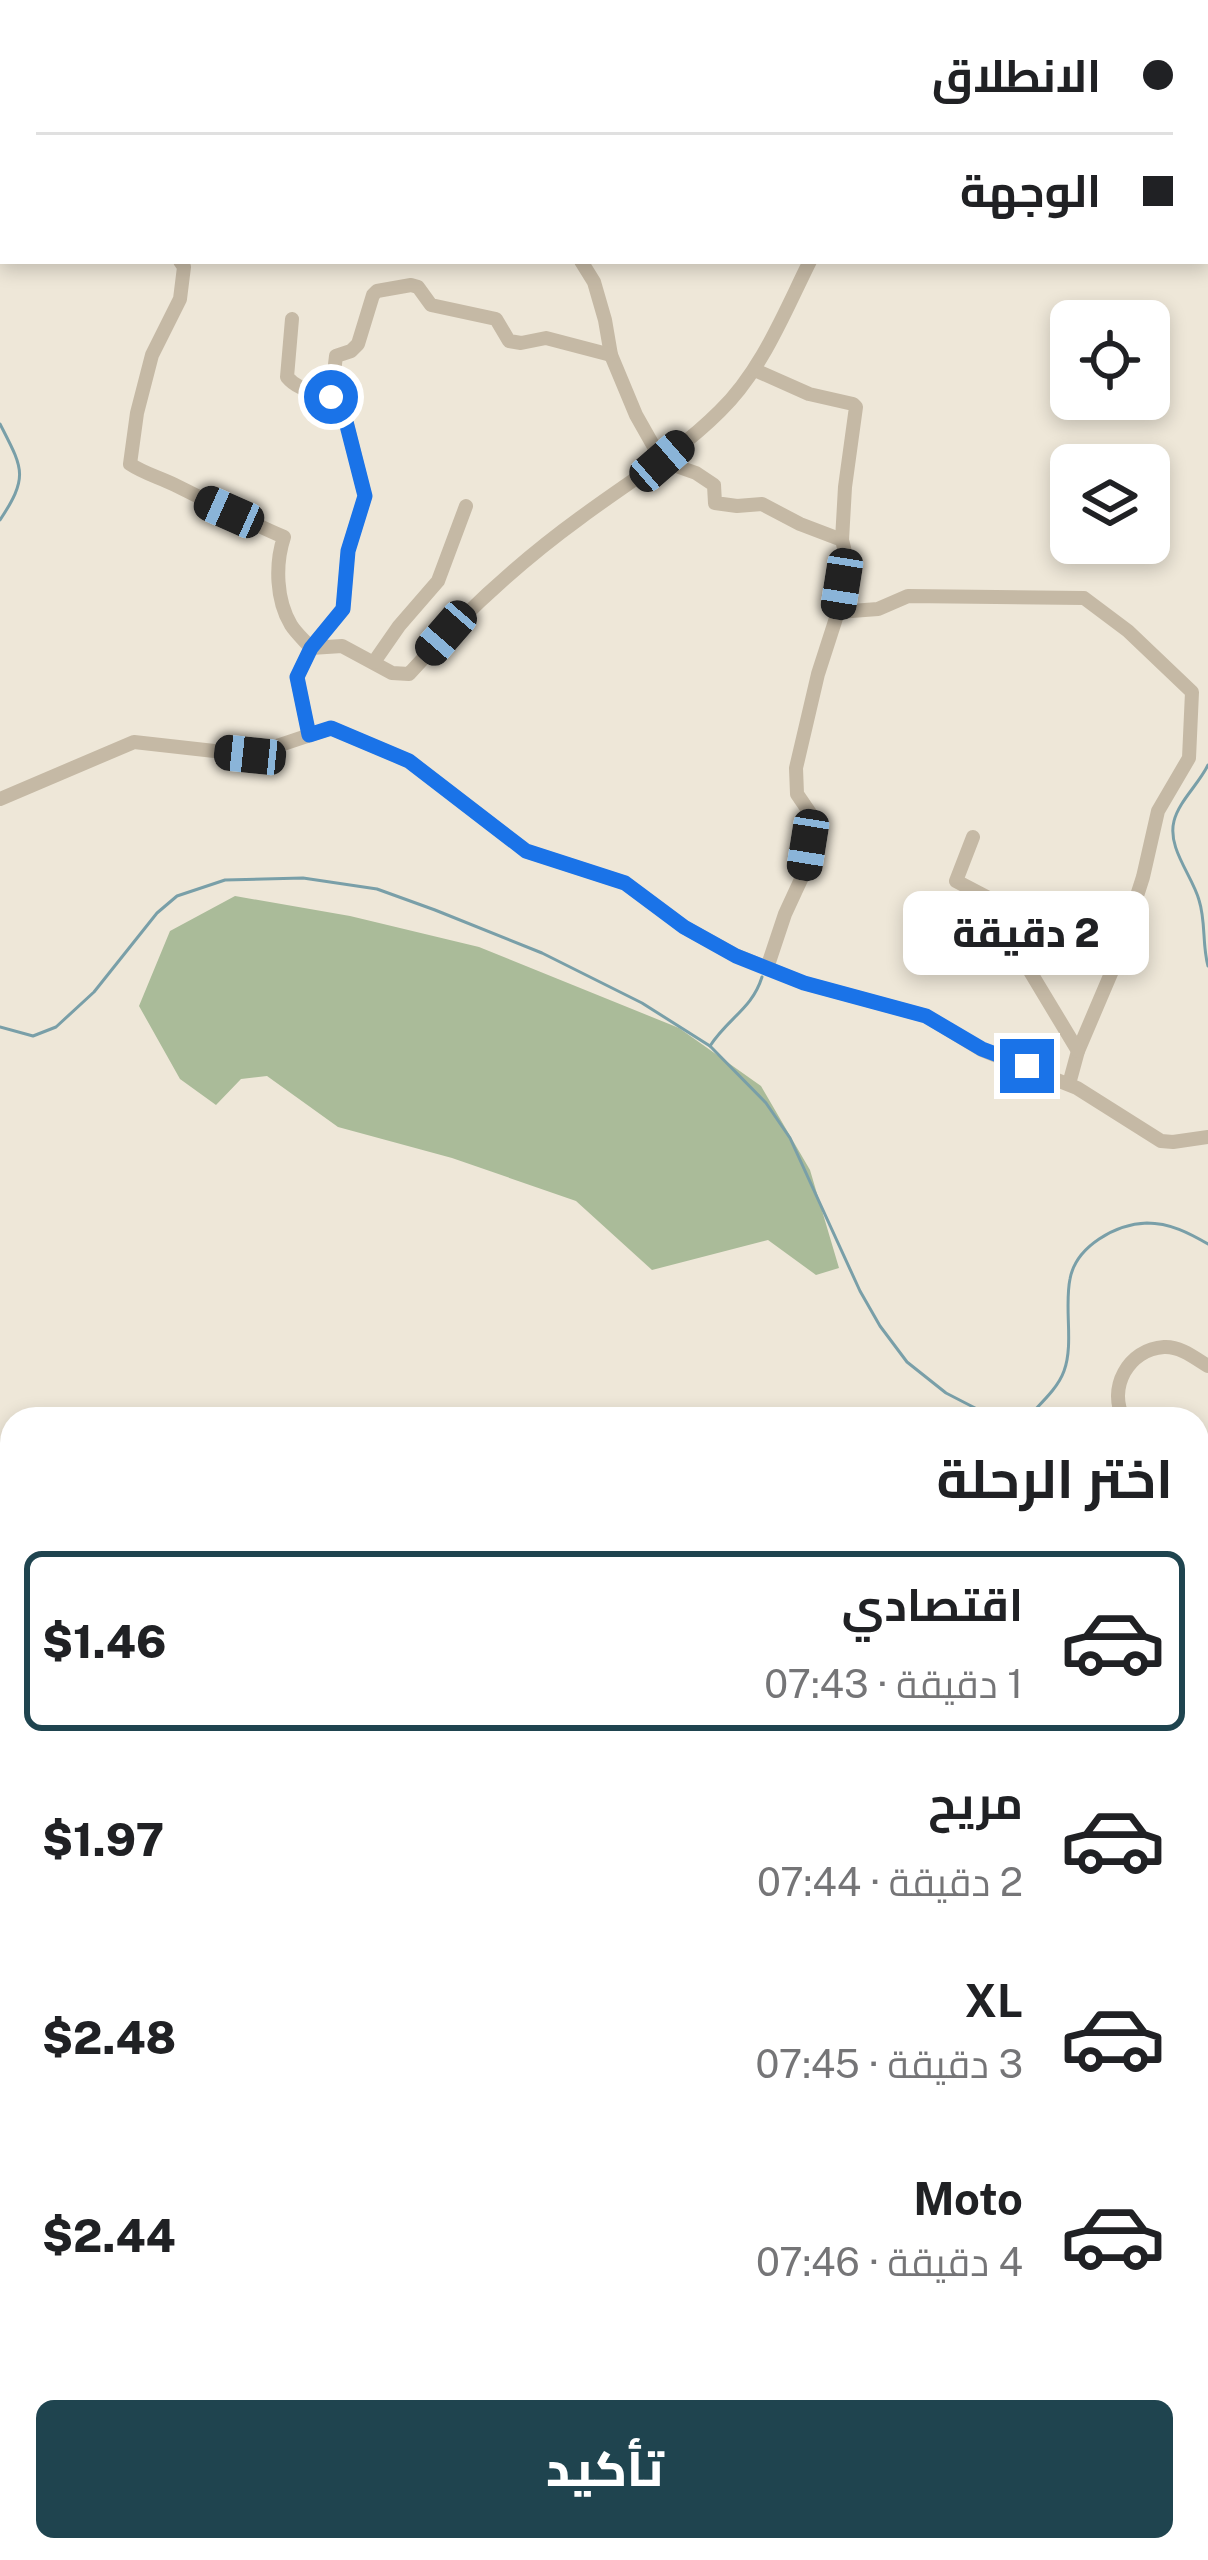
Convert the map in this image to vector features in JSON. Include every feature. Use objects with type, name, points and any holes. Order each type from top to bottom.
[{"type":"street","points":[[182,264],[179,299],[152,356],[137,413],[130,464],[284,536],[278,587],[290,625],[311,648]]},
{"type":"street","points":[[583,264],[594,282],[610,355],[662,461],[696,473],[713,485],[716,503],[762,504],[842,540]]},
{"type":"street","points":[[311,648],[342,646],[392,673],[409,674],[446,633],[512,574],[721,411],[755,370],[809,264]]},
{"type":"street","points":[[331,397],[336,356],[358,344],[373,295],[411,285],[421,289],[430,305],[496,319],[509,341],[546,338],[610,355]]},
{"type":"street","points":[[292,319],[287,377],[295,387],[331,397],[342,406],[365,496],[348,551],[343,609],[311,648],[297,677],[309,735]]},
{"type":"street","points":[[755,370],[783,385],[856,407],[844,487],[846,556],[838,612],[796,768],[797,794],[812,816],[803,875],[767,968]]},
{"type":"street","points":[[374,662],[438,581],[466,506]]},
{"type":"street","points":[[838,612],[878,609],[908,596],[1084,598],[1128,631],[1192,692],[1189,758],[1158,811],[1143,878],[1115,964],[1069,1084]]},
{"type":"street","points":[[0,800],[134,742],[250,755],[331,728],[409,761],[526,851],[625,883],[707,941],[804,983],[926,1016],[982,1049],[1069,1084],[1161,1141],[1208,1137]]},
{"type":"street","points":[[973,837],[956,880],[1017,913],[1031,935],[1028,968],[1078,1051]]},
{"type":"street","points":[[1119,1407],[1119,1382],[1135,1359],[1150,1351],[1177,1348],[1208,1366]]},
{"type":"green space","points":[[235,896],[350,916],[479,947],[679,1028],[761,1086],[810,1170],[839,1268],[816,1275],[768,1240],[652,1270],[576,1201],[452,1158],[338,1127],[267,1076],[241,1079],[216,1105],[180,1079],[139,1006],[170,931]]},
{"type":"waterway","points":[[0,424],[20,472],[0,520]]},
{"type":"waterway","points":[[1208,765],[1180,806],[1173,831],[1199,900],[1208,966]]},
{"type":"waterway","points":[[0,1027],[33,1036],[56,1027],[94,992],[157,913],[177,896],[225,880],[303,878],[377,889],[435,910],[542,953],[642,1003],[710,1046],[766,1103],[790,1138],[880,1326],[907,1362],[946,1393],[973,1407]]},
{"type":"waterway","points":[[710,1046],[752,997],[762,977]]},
{"type":"waterway","points":[[1038,1407],[1061,1377],[1067,1360],[1070,1279],[1089,1247],[1111,1232],[1147,1223],[1171,1227],[1208,1244]]},
{"type":"route","points":[[331,397],[342,406],[365,496],[348,551],[343,609],[311,648],[297,677],[309,735],[331,728],[409,761],[526,851],[625,883],[684,927],[736,956],[804,983],[926,1016],[967,1042],[1027,1066]]}]
